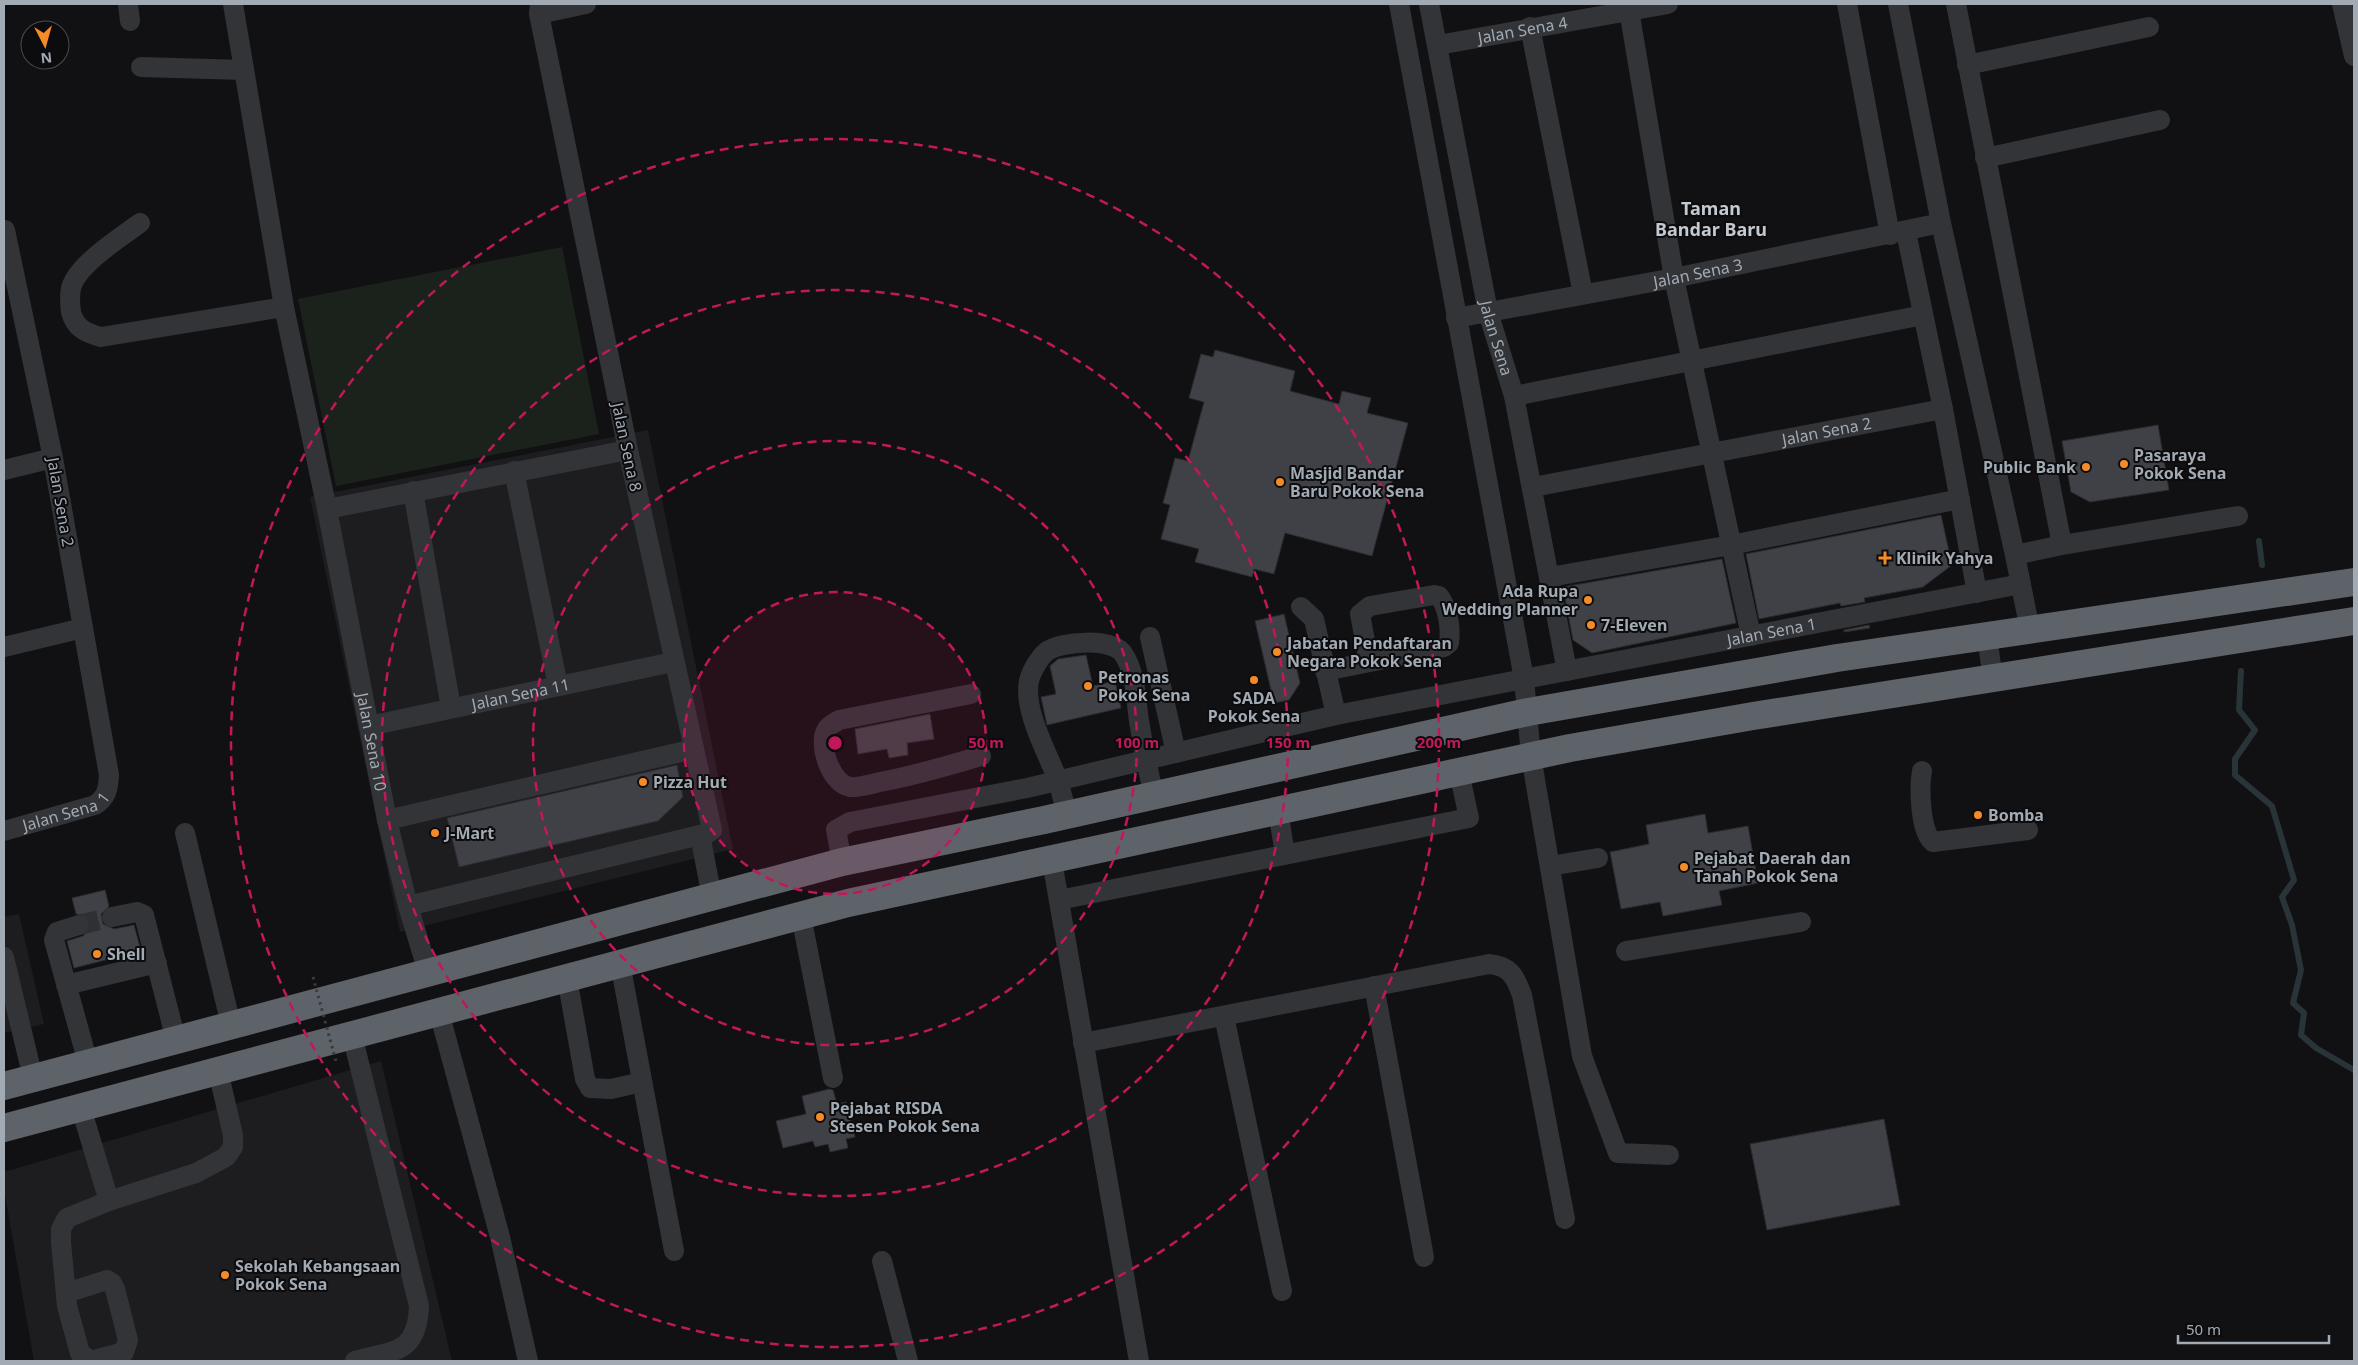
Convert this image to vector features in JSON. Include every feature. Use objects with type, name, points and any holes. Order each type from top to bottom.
[{"type":"highway","points":[[4,1086],[842,862],[1067,815],[1528,712],[1836,658],[2354,582]]},
{"type":"highway","points":[[4,1128],[848,903],[1531,756],[1753,716],[2354,621]]},
{"type":"street","name":"Jalan Sena 10","points":[[232,4],[284,307],[327,509],[387,820],[408,906],[428,972]]},
{"type":"street","points":[[539,9],[582,4]]},
{"type":"street","points":[[1399,4],[1524,679],[1531,756],[1582,1056],[1618,1153],[1669,1155]]},
{"type":"street","name":"Jalan Sena","points":[[1429,4],[1488,312],[1514,396],[1567,671]]},
{"type":"street","name":"Jalan Sena 4","points":[[1438,45],[1629,7],[1668,4]]},
{"type":"street","points":[[1847,4],[1898,234],[1923,315],[1943,409],[1977,593]]},
{"type":"street","points":[[1898,4],[1941,223],[2030,630]]},
{"type":"street","points":[[1956,4],[2062,545]]},
{"type":"street","points":[[2342,4],[2354,56]]},
{"type":"street","points":[[1629,7],[1674,278],[1693,359],[1711,453],[1751,636]]},
{"type":"street","name":"Jalan Sena 8","points":[[539,9],[628,450],[673,662],[712,825],[712,830],[700,835]]},
{"type":"street","points":[[1530,27],[1583,294]]},
{"type":"street","points":[[1968,65],[2149,27]]},
{"type":"street","points":[[141,67],[244,70]]},
{"type":"street","points":[[1985,158],[2160,120]]},
{"type":"street","points":[[140,223],[98,254],[72,285],[70,304],[73,322],[86,333],[101,337],[284,307]]},
{"type":"street","name":"Jalan Sena 3","points":[[1456,318],[1674,278],[1898,234],[1941,223]]},
{"type":"street","name":"Jalan Sena 2","points":[[5,230],[53,458],[108,775]]},
{"type":"street","points":[[1514,396],[1693,359],[1923,315]]},
{"type":"street","name":"Jalan Sena 2","points":[[1533,487],[1943,409]]},
{"type":"street","points":[[327,509],[628,450]]},
{"type":"street","points":[[4,470],[53,458]]},
{"type":"street","points":[[514,471],[558,686]]},
{"type":"street","points":[[414,491],[451,708]]},
{"type":"street","points":[[1550,578],[1731,545],[1960,499]]},
{"type":"street","points":[[2015,555],[2062,545],[2238,516]]},
{"type":"street","name":"Jalan Sena 1","points":[[1145,759],[1336,715],[2021,584]]},
{"type":"street","points":[[1325,671],[1444,647],[1449,643],[1445,607],[1439,596],[1434,595],[1364,609],[1360,614],[1369,662]]},
{"type":"street","points":[[1301,607],[1314,619],[1336,715]]},
{"type":"street","points":[[4,647],[83,628]]},
{"type":"street","points":[[1150,637],[1176,753]]},
{"type":"street","points":[[1987,637],[1993,679]]},
{"type":"street","points":[[1067,815],[1058,781],[1038,732],[1029,697],[1029,680],[1038,662],[1047,651],[1064,646],[1082,642],[1101,643],[1113,645],[1124,653],[1131,669],[1145,759],[1154,795]]},
{"type":"street","name":"Jalan Sena 11","points":[[369,726],[673,662]]},
{"type":"street","points":[[971,694],[839,720],[827,728],[824,738],[826,756],[830,769],[836,779],[848,786],[859,787],[902,778],[981,756]]},
{"type":"street","points":[[387,820],[694,749]]},
{"type":"street","points":[[842,862],[835,837],[836,830],[842,825],[908,810],[1058,781],[1145,759]]},
{"type":"street","points":[[1922,771],[1919,787],[1926,835],[1932,842],[2028,830]]},
{"type":"street","points":[[1059,900],[1469,818],[1459,772]]},
{"type":"street","name":"Jalan Sena 1","points":[[4,831],[94,805],[104,799],[108,788],[108,775]]},
{"type":"street","points":[[902,778],[908,810]]},
{"type":"street","points":[[1278,811],[1285,854]]},
{"type":"street","points":[[185,833],[231,1025]]},
{"type":"street","points":[[408,906],[700,835],[712,896]]},
{"type":"street","points":[[1550,866],[1598,858]]},
{"type":"street","points":[[1052,860],[1139,1361]]},
{"type":"street","points":[[112,917],[141,912],[146,921],[176,1040]]},
{"type":"street","points":[[801,916],[833,1078]]},
{"type":"street","points":[[1626,951],[1801,922]]},
{"type":"street","points":[[79,925],[58,932],[54,936],[88,1063]]},
{"type":"street","points":[[4,957],[10,1007],[34,1078]]},
{"type":"street","points":[[66,985],[157,963]]},
{"type":"street","points":[[620,963],[674,1251]]},
{"type":"street","points":[[1083,1043],[1489,964],[1499,965],[1508,969],[1515,976],[1522,995],[1565,1219]]},
{"type":"street","points":[[567,978],[585,1079],[590,1088],[611,1089],[642,1082]]},
{"type":"street","points":[[1374,986],[1424,1257]]},
{"type":"street","points":[[439,1012],[500,1237],[528,1361]]},
{"type":"street","points":[[1224,1016],[1282,1291]]},
{"type":"street","points":[[352,1035],[419,1306],[418,1325],[411,1340],[402,1348],[356,1361]]},
{"type":"street","points":[[66,1293],[106,1280],[112,1283],[128,1340],[124,1352],[91,1361],[80,1353],[66,1293],[61,1242],[63,1223],[67,1218],[109,1201],[196,1173],[226,1158],[233,1147],[233,1135],[218,1071]]},
{"type":"street","points":[[81,1108],[109,1201]]},
{"type":"street","points":[[882,1261],[908,1361]]},
{"type":"path","points":[[313,978],[337,1065]]},
{"type":"shaded area","points":[[562,247],[599,434],[336,486],[298,299]]},
{"type":"shaded area","points":[[648,430],[733,849],[400,932],[310,497]]},
{"type":"shaded area","points":[[19,914],[44,1024],[4,1033],[4,917]]},
{"type":"shaded area","name":"Sekolah Kebangsaan Pokok Sena","points":[[381,1061],[452,1361],[34,1361],[4,1189],[4,1172]]},
{"type":"building","name":"Masjid Bandar Baru Pokok Sena","points":[[1215,350],[1295,371],[1290,391],[1339,404],[1342,391],[1371,398],[1367,413],[1408,423],[1372,556],[1285,533],[1274,574],[1254,569],[1252,577],[1195,562],[1199,549],[1161,539],[1170,505],[1163,503],[1175,458],[1188,461],[1204,402],[1189,398],[1201,354],[1213,357]]},
{"type":"building","points":[[2158,425],[2169,490],[2090,502],[2071,492],[2062,441]]},
{"type":"building","points":[[1941,515],[1952,565],[1923,587],[1864,598],[1865,602],[1841,606],[1840,603],[1759,619],[1746,554]]},
{"type":"building","points":[[1722,559],[1736,623],[1592,653],[1573,640],[1563,587]]},
{"type":"building","name":"Jabatan Pendaftaran Negara Pokok Sena","points":[[1284,614],[1300,683],[1289,700],[1274,703],[1255,621]]},
{"type":"building","points":[[1869,625],[1870,628],[1844,632],[1844,630]]},
{"type":"building","points":[[1086,655],[1093,686],[1115,681],[1121,708],[1047,725],[1041,697],[1056,694],[1050,666],[1058,659]]},
{"type":"building","points":[[930,714],[934,739],[907,743],[908,755],[889,758],[887,749],[858,754],[855,729]]},
{"type":"building","points":[[677,765],[683,797],[658,821],[459,867],[447,818]]},
{"type":"building","name":"Pejabat Daerah dan Tanah Pokok Sena","points":[[1705,814],[1708,833],[1748,826],[1758,883],[1719,891],[1722,905],[1663,916],[1660,902],[1621,909],[1610,852],[1649,844],[1646,825]]},
{"type":"building","points":[[105,890],[109,906],[101,914],[103,924],[114,929],[134,925],[141,951],[74,968],[67,941],[83,936],[91,927],[87,916],[76,914],[72,898]]},
{"type":"building","name":"Pejabat RISDA Stesen Pokok Sena","points":[[829,1089],[833,1090],[837,1104],[846,1102],[855,1137],[846,1139],[848,1148],[830,1152],[828,1144],[815,1147],[813,1141],[783,1148],[776,1121],[806,1114],[802,1096]]},
{"type":"building","points":[[1884,1119],[1900,1205],[1767,1230],[1750,1144]]},
{"type":"waterway","points":[[2259,541],[2262,565]]},
{"type":"waterway","points":[[2241,671],[2239,710],[2255,730],[2235,759],[2235,775],[2272,806],[2294,880],[2282,897],[2292,925],[2301,970],[2293,1003],[2304,1013],[2301,1035],[2316,1048],[2354,1070]]},
{"type":"tunnel","points":[[79,925],[112,917]]},
{"type":"place","name":"Pasaraya Pokok Sena","points":[[2124,464]]},
{"type":"place","name":"Public Bank","points":[[2086,467]]},
{"type":"place","name":"Masjid Bandar Baru Pokok Sena","points":[[1280,482]]},
{"type":"place","name":"Klinik Yahya","points":[[1885,558]]},
{"type":"place","name":"Ada Rupa Wedding Planner","points":[[1588,600]]},
{"type":"place","name":"7-Eleven","points":[[1591,625]]},
{"type":"place","name":"Jabatan Pendaftaran Negara Pokok Sena","points":[[1277,652]]},
{"type":"place","name":"SADA Pokok Sena","points":[[1254,680]]},
{"type":"place","name":"Petronas Pokok Sena","points":[[1088,686]]},
{"type":"place","name":"Pizza Hut","points":[[643,782]]},
{"type":"place","name":"Bomba","points":[[1978,815]]},
{"type":"place","name":"J-Mart","points":[[435,833]]},
{"type":"place","name":"Pejabat Daerah dan Tanah Pokok Sena","points":[[1684,867]]},
{"type":"place","name":"Shell","points":[[97,954]]},
{"type":"place","name":"Pejabat RISDA Stesen Pokok Sena","points":[[820,1117]]},
{"type":"place","name":"Sekolah Kebangsaan Pokok Sena","points":[[225,1275]]},
{"type":"district","name":"Taman Bandar Baru","points":[[1711,218]]}]
